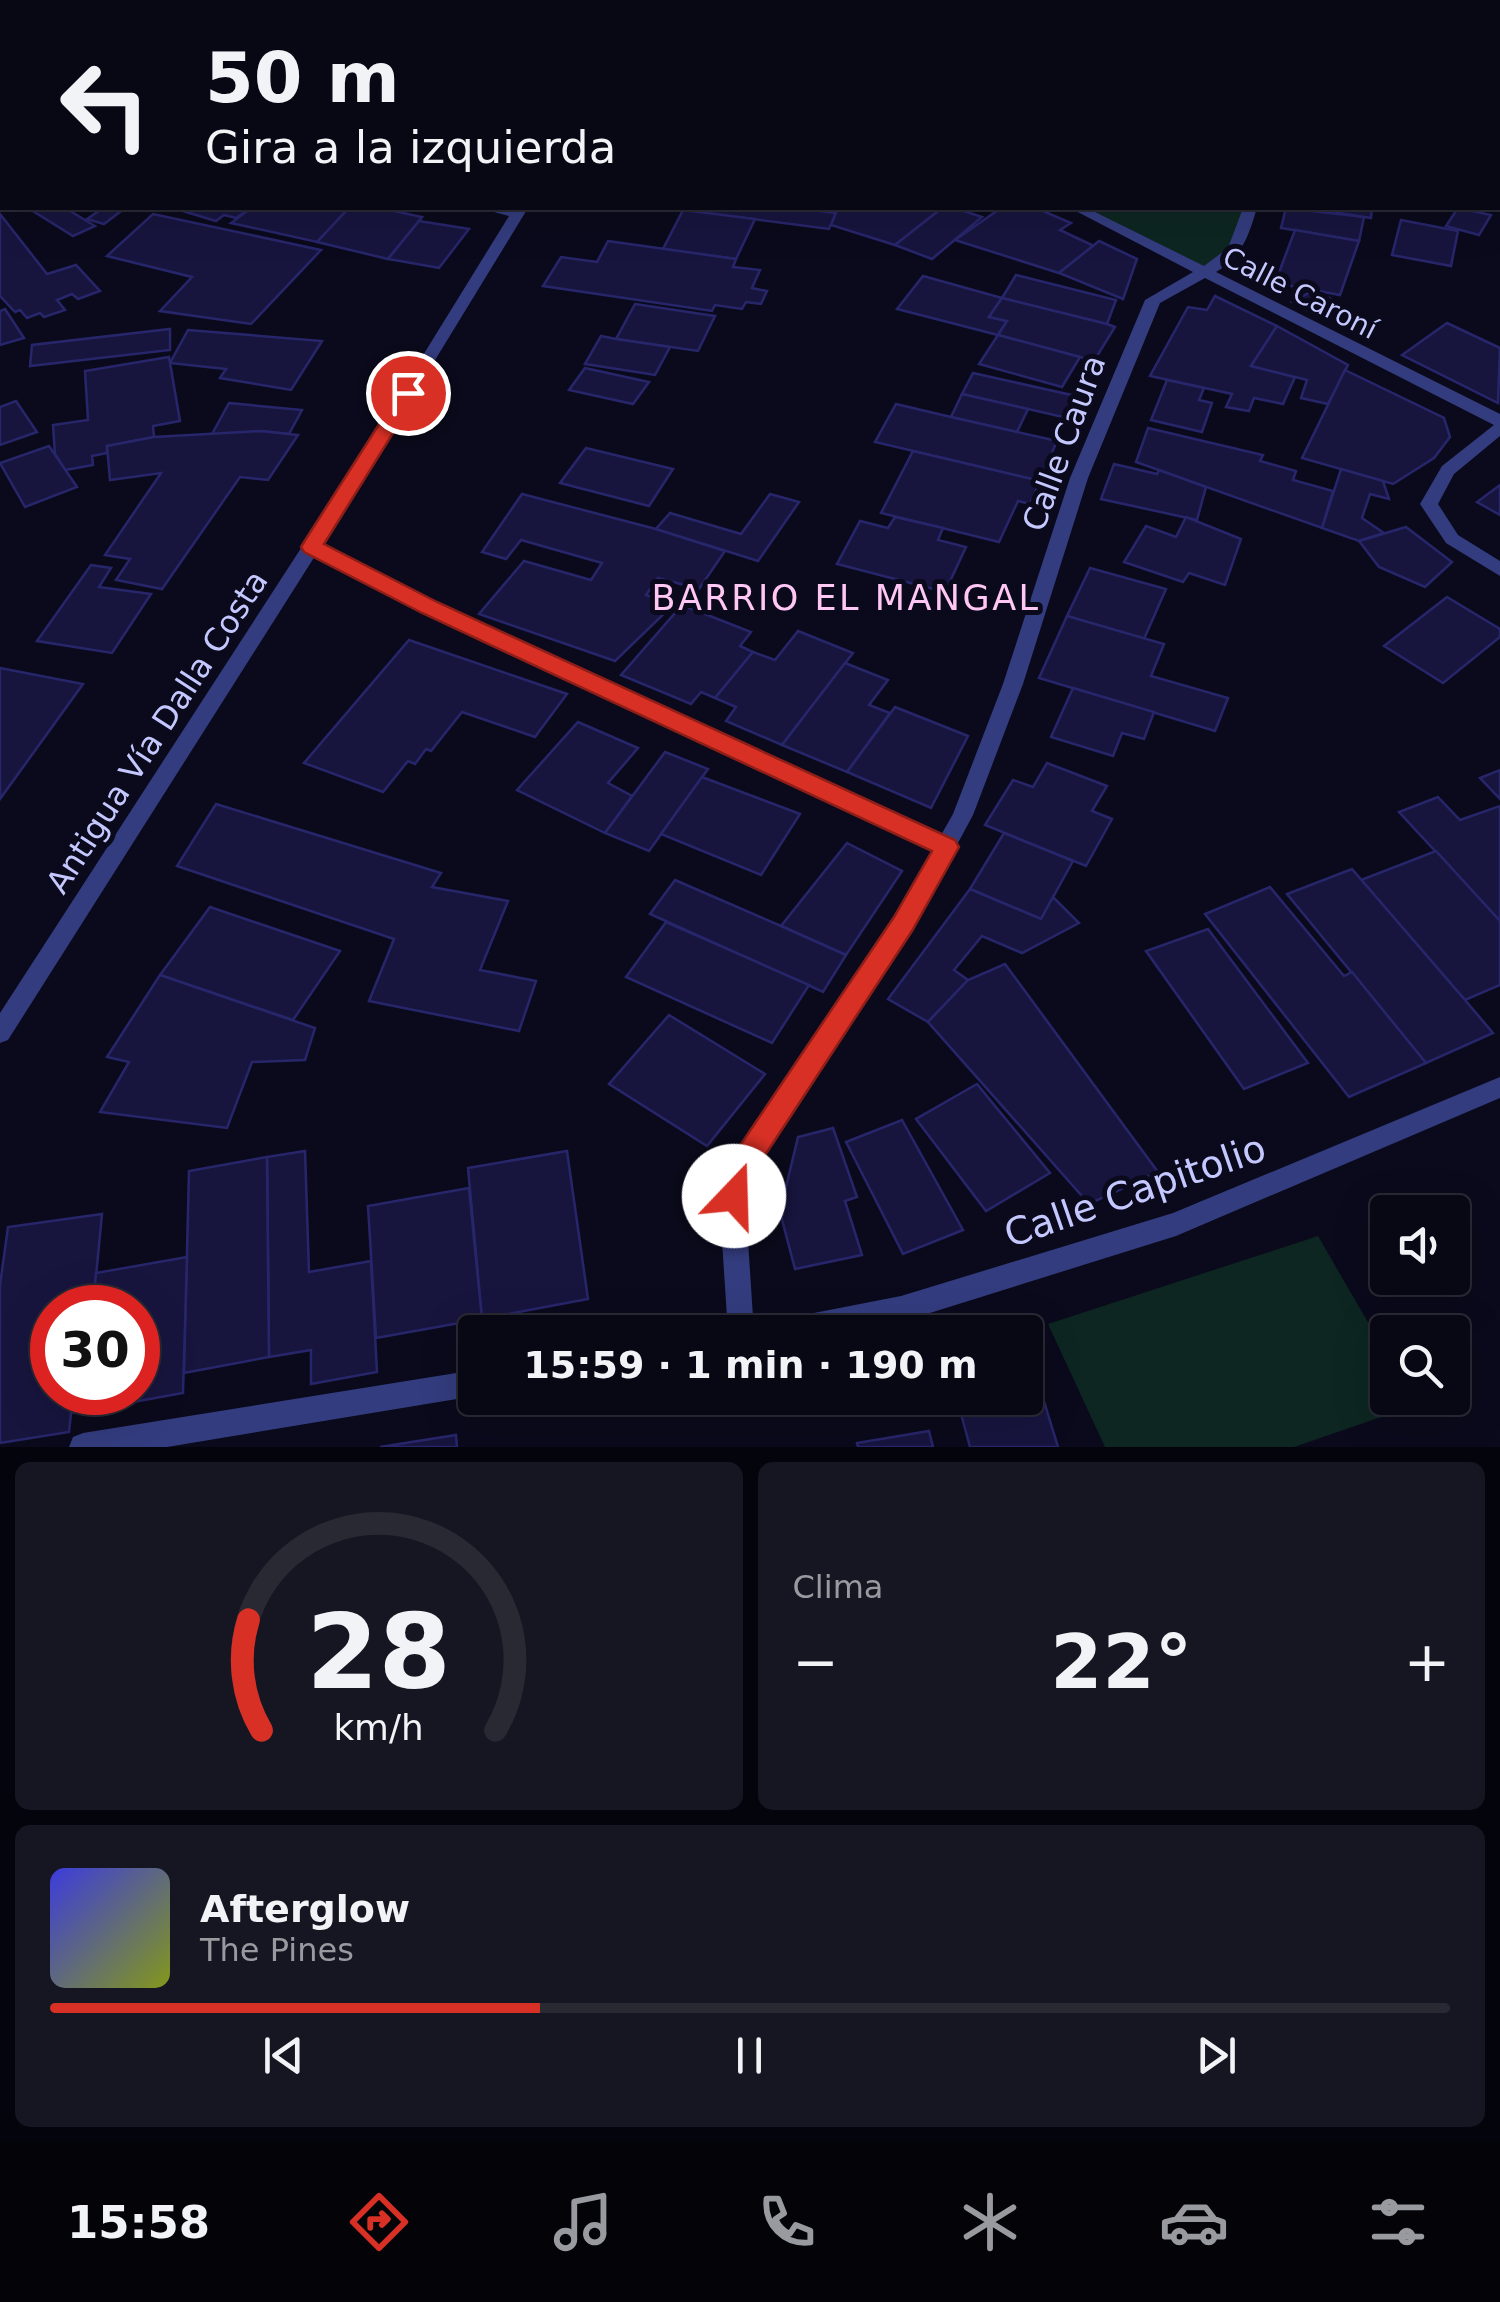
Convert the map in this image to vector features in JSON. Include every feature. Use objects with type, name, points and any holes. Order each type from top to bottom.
[{"type":"street","name":"Antigua Vía Dalla Costa","points":[[0,1033],[312,547],[519,210]]},
{"type":"street","name":"Calle Caroní","points":[[1081,210],[1500,424]]},
{"type":"street","name":"Calle Caura","points":[[740,1315],[732,1254],[734,1196],[745,1162],[903,924],[946,847],[982,770],[1079,478],[1152,300],[1223,262],[1235,250],[1249,210]]},
{"type":"street","points":[[1500,424],[1433,488],[1429,504],[1452,539],[1500,570]]},
{"type":"street","points":[[312,547],[429,608],[946,847]]},
{"type":"street","name":"Calle Capitolio","points":[[875,1315],[902,1310],[1176,1224],[1500,1086]]},
{"type":"street","points":[[84,1447],[458,1386]]},
{"type":"path","points":[[917,0],[936,0]]},
{"type":"green space","points":[[1081,210],[1249,210],[1235,249],[1202,272]]},
{"type":"green space","points":[[1318,1236],[1370,1326],[1370,1415],[1387,1415],[1294,1447],[1105,1447],[1048,1324]]},
{"type":"building","points":[[31,210],[68,210],[95,226],[73,236]]},
{"type":"building","points":[[100,210],[122,210],[104,224],[87,219]]},
{"type":"building","points":[[180,210],[248,210],[236,218],[224,215],[216,221]]},
{"type":"building","points":[[248,210],[347,210],[317,242],[231,223]]},
{"type":"building","points":[[347,210],[389,210],[422,217],[388,259],[317,242]]},
{"type":"building","points":[[682,210],[836,213],[829,229]]},
{"type":"building","points":[[683,210],[755,219],[736,259],[663,249]]},
{"type":"building","points":[[837,210],[939,210],[895,245],[831,225]]},
{"type":"building","points":[[939,210],[961,210],[982,217],[932,259],[895,245]]},
{"type":"building","points":[[998,210],[1041,210],[1071,223],[1060,230],[1094,246],[1059,273],[955,240]]},
{"type":"building","points":[[1286,210],[1364,217],[1359,241],[1281,228]]},
{"type":"building","points":[[1320,210],[1372,210],[1371,218]]},
{"type":"building","points":[[1457,210],[1491,215],[1479,235],[1446,226]]},
{"type":"building","points":[[0,214],[47,274],[76,265],[100,291],[78,299],[72,294],[57,300],[65,310],[44,317],[40,313],[27,318],[20,310],[15,312],[0,296]]},
{"type":"building","points":[[153,214],[321,250],[251,324],[160,311],[192,277],[107,256]]},
{"type":"building","points":[[1401,220],[1458,231],[1451,266],[1392,255]]},
{"type":"building","points":[[419,221],[469,229],[439,268],[388,259]]},
{"type":"building","points":[[1295,230],[1359,241],[1340,295],[1275,283]]},
{"type":"building","points":[[608,241],[736,259],[733,267],[760,270],[752,288],[767,291],[761,304],[746,302],[742,309],[715,305],[712,311],[543,286],[561,257],[597,262]]},
{"type":"building","points":[[1099,241],[1137,259],[1123,299],[1059,273]]},
{"type":"building","points":[[1016,275],[1116,300],[1107,324],[1002,298]]},
{"type":"building","points":[[923,276],[1002,298],[989,317],[1007,321],[998,335],[897,309]]},
{"type":"building","points":[[1314,290],[1343,305],[1322,318],[1292,302]]},
{"type":"building","points":[[1215,296],[1277,326],[1251,366],[1295,377],[1283,404],[1254,398],[1249,411],[1226,407],[1232,394],[1150,376],[1188,307],[1207,310]]},
{"type":"building","points":[[1002,298],[1115,327],[1094,361],[998,335],[1007,321],[989,317]]},
{"type":"building","points":[[635,304],[715,316],[698,351],[616,339]]},
{"type":"building","points":[[5,309],[24,338],[0,345],[0,311]]},
{"type":"building","points":[[1447,323],[1500,348],[1498,403],[1402,355]]},
{"type":"building","points":[[1277,326],[1348,365],[1328,404],[1301,398],[1307,380],[1251,366]]},
{"type":"building","points":[[170,329],[170,350],[30,366],[32,345]]},
{"type":"building","points":[[188,330],[322,341],[291,390],[220,378],[226,369],[170,363]]},
{"type":"building","points":[[998,335],[1080,357],[1062,387],[979,364]]},
{"type":"building","points":[[601,336],[670,347],[655,375],[585,364]]},
{"type":"building","points":[[169,357],[180,421],[153,426],[154,437],[107,446],[107,453],[92,456],[93,465],[65,470],[55,454],[53,425],[88,420],[85,371]]},
{"type":"building","points":[[585,368],[649,382],[633,404],[569,390]]},
{"type":"building","points":[[1345,370],[1444,418],[1450,437],[1434,458],[1393,484],[1302,458]]},
{"type":"building","points":[[973,373],[1085,398],[1076,420],[962,394]]},
{"type":"building","points":[[1167,380],[1204,388],[1199,400],[1212,403],[1202,432],[1151,420]]},
{"type":"building","points":[[962,394],[1028,409],[1017,432],[951,417]]},
{"type":"building","points":[[16,401],[37,432],[0,445],[0,407]]},
{"type":"building","points":[[229,403],[302,410],[289,434],[261,431],[211,436]]},
{"type":"building","points":[[896,404],[1057,441],[1040,481],[875,442]]},
{"type":"building","points":[[1148,428],[1263,455],[1260,461],[1296,471],[1293,480],[1333,491],[1322,528],[1136,462]]},
{"type":"building","points":[[261,431],[298,435],[268,480],[240,477],[162,589],[116,580],[130,559],[105,555],[161,473],[110,480],[107,446],[154,437]]},
{"type":"building","points":[[49,446],[77,487],[25,507],[0,463]]},
{"type":"building","points":[[586,448],[673,469],[649,506],[560,483]]},
{"type":"building","points":[[913,451],[1040,481],[1030,504],[1018,501],[999,542],[881,513]]},
{"type":"building","points":[[1114,464],[1157,474],[1159,470],[1206,487],[1197,520],[1101,499]]},
{"type":"building","points":[[1341,469],[1383,481],[1389,499],[1370,494],[1362,518],[1384,533],[1359,541],[1322,528]]},
{"type":"building","points":[[1500,485],[1500,515],[1477,502]]},
{"type":"building","points":[[522,494],[725,551],[699,589],[658,578],[646,595],[673,605],[615,661],[479,614],[524,561],[591,580],[602,563],[521,540],[506,559],[482,552]]},
{"type":"building","points":[[770,494],[799,502],[758,561],[656,529],[670,513],[741,534]]},
{"type":"building","points":[[895,517],[943,528],[938,540],[966,547],[945,592],[837,564],[860,521],[888,528]]},
{"type":"building","points":[[1186,517],[1241,539],[1225,585],[1189,573],[1183,582],[1124,562],[1146,526],[1176,537]]},
{"type":"building","points":[[1406,527],[1452,562],[1425,587],[1379,567],[1359,541]]},
{"type":"building","points":[[91,565],[111,568],[99,587],[151,594],[112,653],[37,641]]},
{"type":"building","points":[[1090,568],[1166,589],[1144,639],[1067,616]]},
{"type":"building","points":[[1447,597],[1500,629],[1500,637],[1443,683],[1384,646]]},
{"type":"building","points":[[682,605],[751,632],[740,646],[753,652],[715,698],[701,692],[691,704],[621,675]]},
{"type":"building","points":[[1067,616],[1164,644],[1151,676],[1228,698],[1215,731],[1039,678]]},
{"type":"building","points":[[798,631],[853,653],[782,745],[726,721],[736,707],[715,698],[753,652],[775,660]]},
{"type":"building","points":[[409,640],[567,694],[535,737],[462,712],[431,751],[426,749],[415,764],[408,761],[383,792],[304,763]]},
{"type":"building","points":[[845,663],[888,680],[869,705],[890,713],[847,772],[782,745]]},
{"type":"building","points":[[0,668],[83,684],[0,799]]},
{"type":"building","points":[[1073,688],[1154,712],[1144,739],[1122,733],[1113,756],[1051,737]]},
{"type":"building","points":[[895,707],[968,736],[931,808],[847,772]]},
{"type":"building","points":[[578,722],[638,748],[608,783],[632,796],[605,833],[517,790]]},
{"type":"building","points":[[665,752],[708,769],[649,851],[605,833]]},
{"type":"building","points":[[1047,763],[1107,786],[1092,811],[1112,819],[1086,866],[985,825],[1013,780],[1033,787]]},
{"type":"building","points":[[1500,770],[1500,799],[1480,778]]},
{"type":"building","points":[[702,777],[800,814],[761,875],[661,834]]},
{"type":"building","points":[[1438,797],[1460,820],[1500,806],[1500,921],[1399,812]]},
{"type":"building","points":[[216,804],[441,873],[432,887],[508,901],[480,970],[536,981],[519,1031],[369,1001],[394,939],[177,866]]},
{"type":"building","points":[[1004,833],[1073,861],[1041,919],[970,889]]},
{"type":"building","points":[[847,843],[902,871],[846,955],[781,926]]},
{"type":"building","points":[[1436,851],[1500,921],[1500,985],[1465,1000],[1361,880]]},
{"type":"building","points":[[1352,869],[1493,1033],[1426,1063],[1287,894]]},
{"type":"building","points":[[675,880],[846,955],[823,992],[650,914]]},
{"type":"building","points":[[1270,887],[1344,976],[1352,972],[1426,1063],[1349,1097],[1205,914]]},
{"type":"building","points":[[970,889],[1041,919],[1053,897],[1079,923],[1022,953],[982,936],[954,970],[968,980],[928,1022],[888,999]]},
{"type":"building","points":[[210,907],[340,951],[293,1020],[160,975]]},
{"type":"building","points":[[666,922],[809,985],[772,1043],[626,977]]},
{"type":"building","points":[[1208,929],[1308,1063],[1244,1089],[1146,951]]},
{"type":"building","points":[[1005,964],[1158,1172],[1089,1204],[928,1022],[968,980]]},
{"type":"building","points":[[160,975],[315,1028],[305,1060],[252,1062],[227,1128],[100,1112],[129,1062],[107,1057]]},
{"type":"building","points":[[669,1015],[765,1074],[707,1146],[609,1084]]},
{"type":"building","points":[[977,1084],[1050,1173],[986,1211],[916,1119]]},
{"type":"building","points":[[902,1120],[963,1230],[903,1254],[846,1142]]},
{"type":"building","points":[[833,1128],[857,1197],[845,1201],[862,1255],[795,1269],[780,1212],[798,1137]]},
{"type":"building","points":[[305,1151],[309,1272],[371,1261],[377,1372],[311,1384],[311,1350],[269,1357],[267,1157]]},
{"type":"building","points":[[567,1151],[588,1299],[503,1315],[482,1315],[468,1168]]},
{"type":"building","points":[[267,1157],[269,1357],[184,1373],[189,1171]]},
{"type":"building","points":[[469,1188],[482,1315],[458,1315],[458,1323],[376,1338],[368,1206]]},
{"type":"building","points":[[102,1214],[95,1285],[30,1285],[30,1415],[71,1415],[69,1432],[0,1443],[0,1285],[8,1227]]},
{"type":"building","points":[[187,1257],[183,1393],[160,1397],[160,1285],[95,1285],[96,1273]]},
{"type":"building","points":[[1043,1398],[1058,1447],[970,1447],[961,1415],[1043,1415]]},
{"type":"building","points":[[929,1431],[933,1447],[858,1447],[857,1443]]},
{"type":"building","points":[[456,1435],[457,1447],[380,1447]]},
{"type":"district","name":"BARRIO EL MANGAL","points":[[846,598]]},
{"type":"route","points":[[408,393],[312,547],[429,608],[946,847],[903,924],[770,1120],[745,1162],[734,1196]]}]
